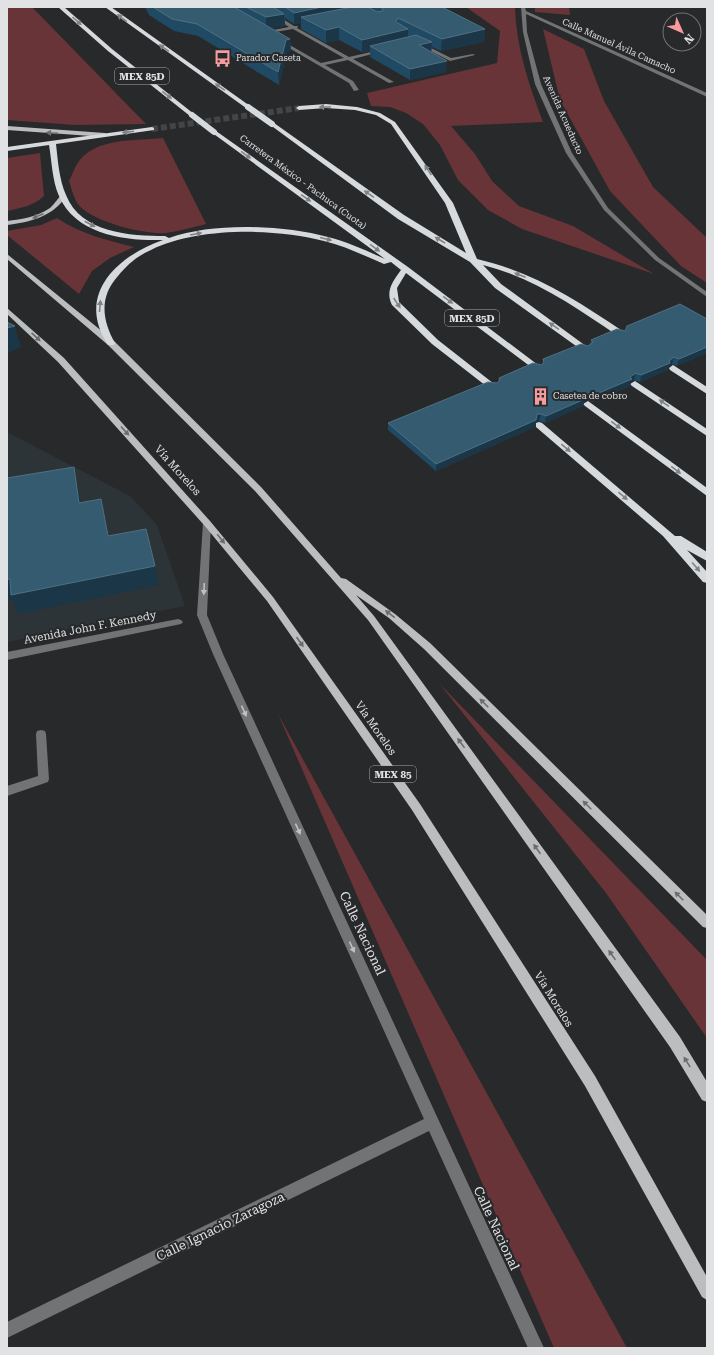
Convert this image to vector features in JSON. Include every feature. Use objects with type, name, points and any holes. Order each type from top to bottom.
[{"type":"highway","name":"Carretera México - Pachuca (Cuota)","points":[[60,7],[110,50],[214,132],[405,269],[538,368]]},
{"type":"highway","name":"MEX 85D","points":[[108,7],[401,216],[473,260],[498,286],[586,349]]},
{"type":"highway","points":[[299,108],[326,106],[355,108],[378,114],[393,123],[449,203],[473,260],[538,282],[556,291],[621,334]]},
{"type":"highway","points":[[7,149],[104,135],[152,130]]},
{"type":"highway","points":[[52,143],[63,196],[78,216],[103,230],[142,238],[178,238]]},
{"type":"highway","points":[[111,342],[103,331],[99,308],[105,288],[110,278],[123,264],[140,252],[178,238],[201,233],[240,230],[317,237],[339,242],[405,269],[393,286],[392,294],[395,303],[435,342],[493,387]]},
{"type":"highway","points":[[673,368],[707,391]]},
{"type":"highway","points":[[636,384],[707,434]]},
{"type":"highway","points":[[588,404],[707,493]]},
{"type":"highway","points":[[539,426],[667,534],[707,579]]},
{"type":"highway","points":[[667,534],[707,558]]},
{"type":"main road","points":[[7,128],[104,135]]},
{"type":"main road","points":[[7,223],[42,215],[56,206],[63,196]]},
{"type":"main road","points":[[7,256],[111,342],[258,489],[371,618],[675,1042],[707,1095]]},
{"type":"main road","name":"Vía Morelos","points":[[7,310],[61,360],[207,523],[270,599],[416,807],[590,1081],[707,1292]]},
{"type":"main road","points":[[332,574],[363,594],[392,616],[427,646],[707,924]]},
{"type":"street","points":[[262,7],[294,28],[391,82]]},
{"type":"street","name":"Calle Manuel Ávila Camacho","points":[[523,9],[707,95]]},
{"type":"street","name":"Avenida Acueducto","points":[[523,9],[525,32],[538,84],[574,160],[606,209],[657,259],[707,295]]},
{"type":"street","points":[[265,33],[301,26]]},
{"type":"street","points":[[258,29],[351,82],[356,90]]},
{"type":"street","points":[[411,41],[417,42],[450,60],[473,54]]},
{"type":"street","points":[[320,64],[389,48]]},
{"type":"street","name":"Calle Nacional","points":[[207,523],[202,616],[218,654],[536,1348]]},
{"type":"street","name":"Avenida John F. Kennedy","points":[[7,656],[178,622]]},
{"type":"street","points":[[7,791],[44,780],[40,734]]},
{"type":"street","name":"Calle Ignacio Zaragoza","points":[[7,1330],[432,1122]]},
{"type":"shaded area","points":[[7,7],[32,7],[146,124],[75,125],[7,120]]},
{"type":"shaded area","points":[[466,7],[515,7],[518,37],[524,66],[543,122],[451,126],[475,154],[492,181],[519,206],[573,226],[654,274],[522,229],[488,210],[458,180],[440,145],[423,124],[406,113],[390,107],[371,106],[367,93],[497,63],[500,31]]},
{"type":"shaded area","points":[[535,7],[569,7],[570,15],[535,12]]},
{"type":"shaded area","points":[[543,29],[584,49],[604,101],[653,187],[707,238],[707,283],[681,266],[610,191],[560,100]]},
{"type":"shaded area","points":[[163,138],[206,224],[166,233],[144,232],[117,225],[91,215],[76,201],[69,181],[77,164],[84,155],[94,149],[116,142]]},
{"type":"shaded area","points":[[40,153],[44,196],[22,208],[7,211],[7,158]]},
{"type":"shaded area","points":[[57,218],[84,232],[134,247],[110,258],[92,271],[79,294],[7,235],[7,231],[41,225]]},
{"type":"shaded area","points":[[7,432],[130,496],[157,525],[185,606],[7,642]]},
{"type":"shaded area","points":[[439,683],[707,960],[707,1038],[606,893]]},
{"type":"shaded area","points":[[278,714],[627,1348],[554,1348]]},
{"type":"building","points":[[153,7],[234,7],[290,39],[286,40],[278,72],[197,24],[172,19]]},
{"type":"building","points":[[246,7],[273,7],[284,14],[266,17]]},
{"type":"building","points":[[285,7],[322,7],[294,13]]},
{"type":"building","points":[[352,7],[368,7],[377,12],[383,11],[380,7],[442,7],[485,29],[442,39],[398,18],[396,22],[408,29],[362,40],[339,27],[326,30],[301,17]]},
{"type":"building","points":[[416,35],[432,42],[419,45],[447,61],[410,69],[370,46]]},
{"type":"building","name":"Casetea de cobro","points":[[680,304],[707,319],[707,347],[679,359],[674,357],[669,361],[670,363],[641,375],[636,373],[630,377],[632,379],[594,395],[589,393],[583,397],[585,399],[546,416],[537,414],[536,420],[436,464],[388,423],[488,382],[497,383],[500,380],[499,378],[533,363],[542,365],[544,362],[543,359],[581,344],[588,346],[593,342],[591,340],[617,329],[625,331],[627,326]]},
{"type":"building","points":[[7,322],[15,326],[7,328]]},
{"type":"building","points":[[74,467],[79,503],[101,499],[108,536],[146,529],[155,566],[11,595],[10,579],[7,579],[7,478]]},
{"type":"tunnel","points":[[152,129],[299,108]]},
{"type":"place","name":"Parador Caseta","points":[[223,58]]},
{"type":"place","name":"Casetea de cobro","points":[[540,396]]}]
